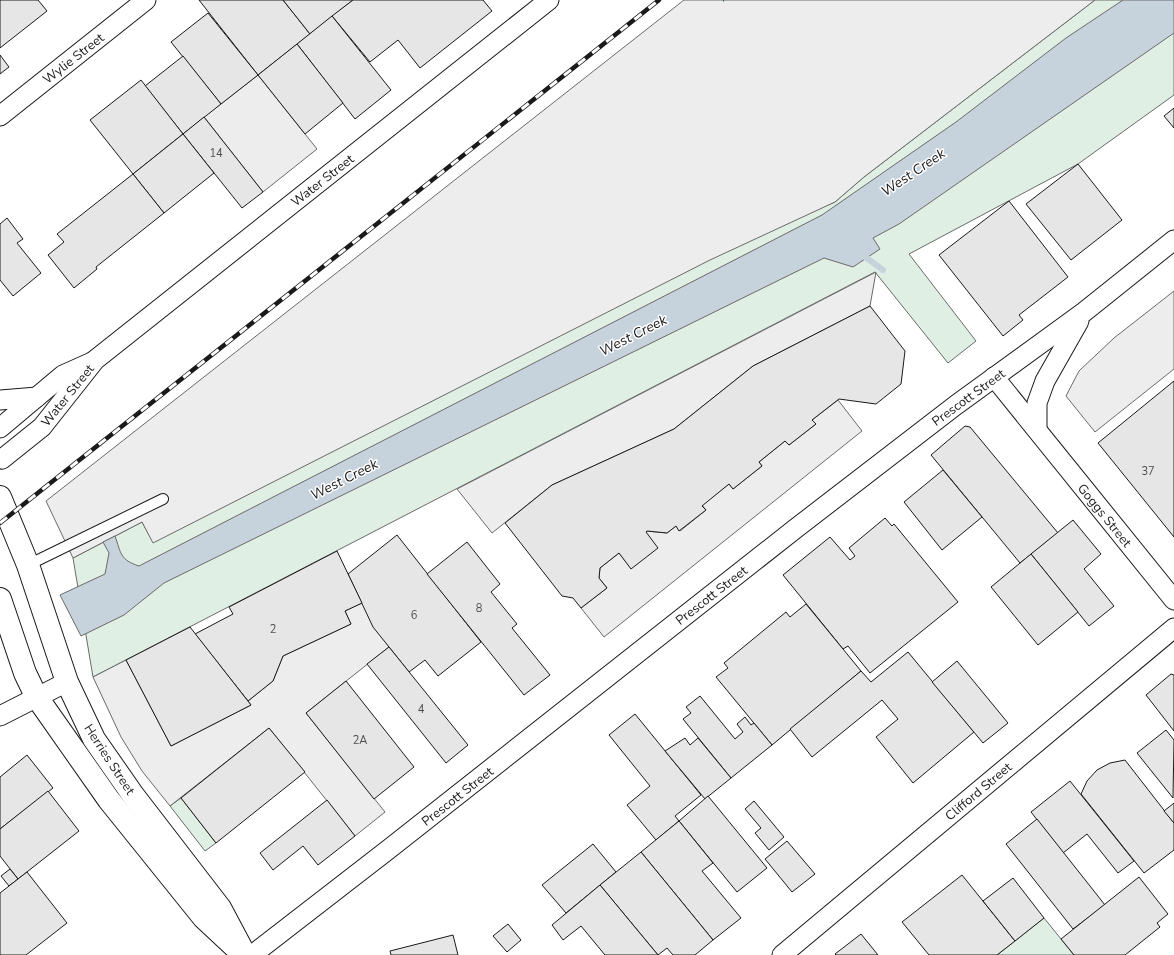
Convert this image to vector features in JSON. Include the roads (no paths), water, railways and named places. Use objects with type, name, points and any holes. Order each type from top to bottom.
[{"type":"main road","name":"Herries Street","points":[[0,497],[28,565],[67,682],[94,739],[133,795],[220,908],[244,955]]},
{"type":"main road","name":"Herries Street","points":[[0,599],[25,673],[36,696],[109,800],[204,918],[244,955]]},
{"type":"street","name":"Wylie Street","points":[[0,116],[146,0]]},
{"type":"street","name":"Water Street","points":[[0,458],[42,427],[95,360],[549,0]]},
{"type":"street","name":"Prescott Street","points":[[252,955],[389,850],[795,529],[994,377],[1084,312],[1174,240]]},
{"type":"street","points":[[1037,429],[1037,403],[1045,381],[1053,363],[1084,312]]},
{"type":"street","name":"Water Street","points":[[0,428],[63,375],[95,360]]},
{"type":"street","name":"Goggs Street","points":[[994,377],[1174,600]]},
{"type":"street","name":"Water Street","points":[[0,400],[37,397]]},
{"type":"street","name":"Clifford Street","points":[[782,955],[1174,628]]},
{"type":"street","points":[[0,716],[36,696],[67,682]]},
{"type":"lane","points":[[28,565],[163,499]]},
{"type":"water","name":"West Creek","points":[[1123,0],[1174,0],[1174,33],[899,224],[873,238],[880,249],[853,267],[824,258],[164,583],[124,615],[81,636],[60,595],[105,574],[109,553],[103,542],[115,536],[122,555],[128,561],[139,566],[822,215],[956,122],[1066,38]]},
{"type":"waterway","points":[[860,253],[883,270]]},
{"type":"railway","points":[[0,523],[659,0]]}]
